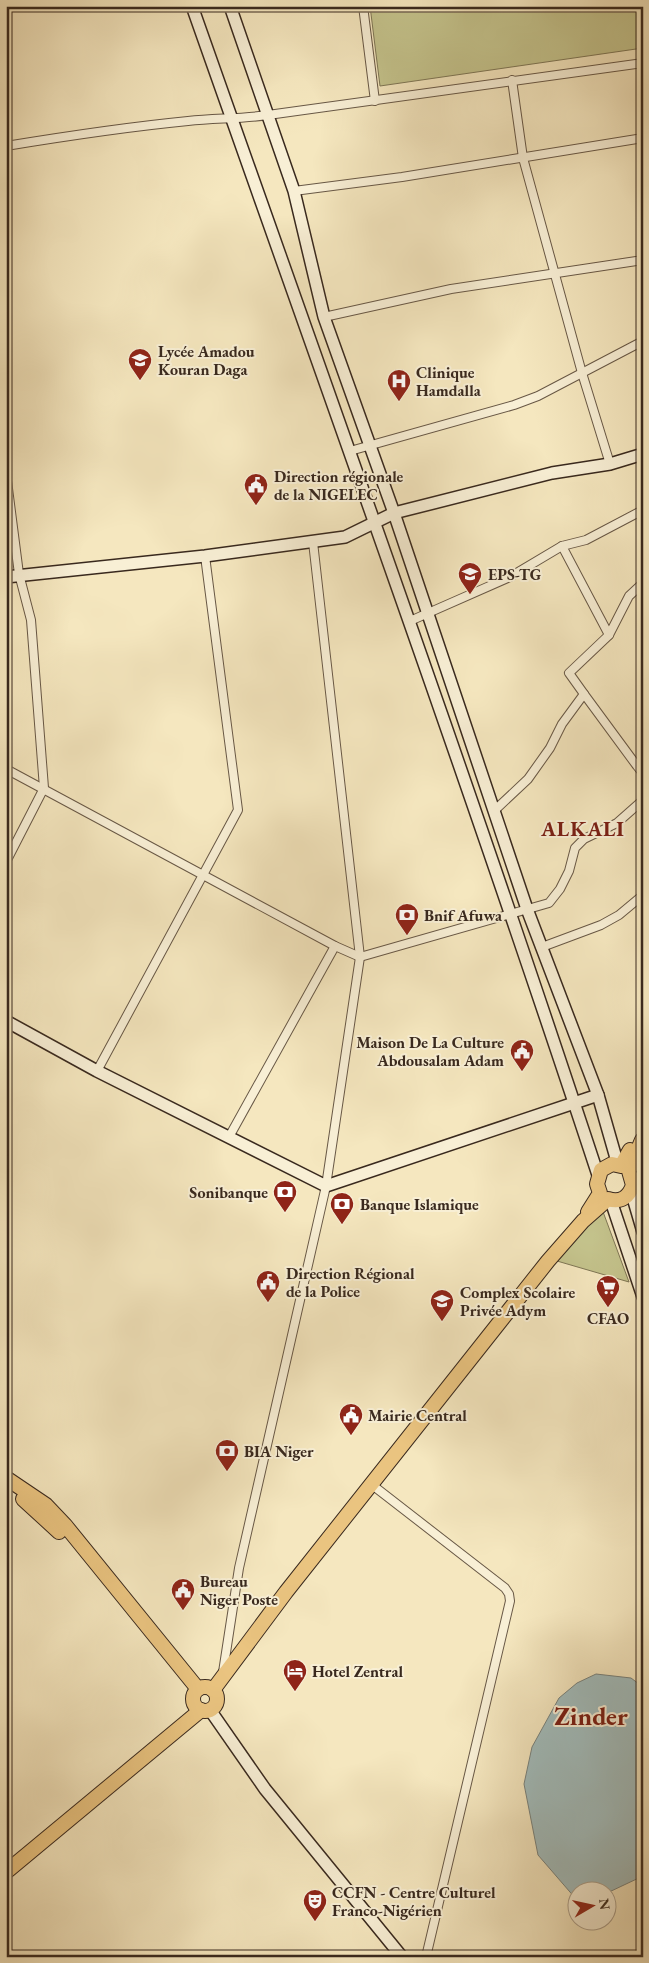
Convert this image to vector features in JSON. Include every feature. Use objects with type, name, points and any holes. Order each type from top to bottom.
[{"type":"highway","points":[[606,1166],[623,1167],[633,1184],[631,1191],[622,1199],[606,1197],[597,1184],[598,1175],[606,1166]]},
{"type":"highway","points":[[213,1690],[371,1484],[548,1261],[582,1221],[606,1197]]},
{"type":"highway","points":[[6,1478],[46,1505],[65,1524],[199,1702]]},
{"type":"highway","points":[[6,1487],[38,1511],[56,1529],[199,1702]]},
{"type":"highway","points":[[6,1861],[199,1702],[217,1701],[213,1690],[207,1687],[199,1702],[6,1872]]},
{"type":"street","points":[[192,6],[410,621],[511,912],[572,1102],[598,1175]]},
{"type":"street","points":[[230,6],[294,191],[324,317],[394,513],[527,909],[598,1095],[623,1167]]},
{"type":"street","points":[[363,6],[375,101]]},
{"type":"street","points":[[6,146],[88,132],[210,119],[232,120],[643,63]]},
{"type":"street","points":[[512,80],[523,158],[582,373],[610,464]]},
{"type":"street","points":[[294,191],[523,158],[643,138]]},
{"type":"street","points":[[324,317],[451,289],[643,260]]},
{"type":"street","points":[[350,451],[514,405],[538,396],[643,341]]},
{"type":"street","points":[[6,576],[205,556],[345,537],[394,513],[552,473],[610,464],[643,454]]},
{"type":"street","points":[[6,473],[19,574],[31,620],[44,788],[6,862]]},
{"type":"street","points":[[410,621],[510,577],[562,546],[586,540],[643,510]]},
{"type":"street","points":[[222,1677],[239,1568],[326,1186],[360,957],[313,542]]},
{"type":"street","points":[[562,546],[609,635]]},
{"type":"street","points":[[97,1071],[238,810],[205,556]]},
{"type":"street","points":[[642,772],[569,673],[609,635],[629,596],[643,583]]},
{"type":"street","points":[[495,810],[528,779],[550,748],[562,724],[584,694]]},
{"type":"street","points":[[6,769],[203,876],[335,946],[360,957],[553,900],[569,871],[575,848],[584,838],[617,823],[643,800]]},
{"type":"street","points":[[542,947],[601,925],[619,915],[643,895]]},
{"type":"street","points":[[229,1136],[335,946]]},
{"type":"street","points":[[6,1021],[97,1071],[326,1186],[572,1102],[598,1095]]},
{"type":"street","points":[[631,1191],[643,1232]]},
{"type":"street","points":[[606,1197],[642,1291]]},
{"type":"street","points":[[371,1484],[505,1588],[510,1594],[510,1601],[426,1957]]},
{"type":"street","points":[[199,1702],[265,1789],[402,1957]]},
{"type":"street","points":[[639,1957],[643,1953]]},
{"type":"shaded area","points":[[370,6],[643,6],[643,48],[380,86]]},
{"type":"shaded area","points":[[602,1209],[629,1282],[557,1261]]},
{"type":"water","points":[[596,1674],[631,1678],[643,1687],[643,1876],[616,1889],[616,1880],[566,1880],[566,1887],[538,1855],[524,1784],[532,1747],[559,1698],[577,1683]]},
{"type":"place","name":"Lycée Amadou Kouran Daga","points":[[140,381]]},
{"type":"place","name":"Clinique Hamdalla","points":[[399,402]]},
{"type":"place","name":"Direction régionale de la NIGELEC","points":[[256,506]]},
{"type":"place","name":"EPS-TG","points":[[470,595]]},
{"type":"place","name":"Bnif Afuwa","points":[[407,936]]},
{"type":"place","name":"Maison De La Culture Abdousalam Adam","points":[[522,1072]]},
{"type":"place","name":"Sonibanque","points":[[285,1213]]},
{"type":"place","name":"Banque Islamique","points":[[342,1225]]},
{"type":"place","name":"Direction Régional de la Police","points":[[268,1303]]},
{"type":"place","name":"CFAO","points":[[608,1308]]},
{"type":"place","name":"Complex Scolaire Privée Adym","points":[[442,1322]]},
{"type":"place","name":"Mairie Central","points":[[351,1436]]},
{"type":"place","name":"BIA Niger","points":[[227,1472]]},
{"type":"place","name":"Bureau Niger Poste","points":[[183,1611]]},
{"type":"place","name":"Hotel Zentral","points":[[295,1692]]},
{"type":"place","name":"CCFN - Centre Culturel Franco-Nigérien","points":[[315,1922]]},
{"type":"district","name":"ALKALI","points":[[583,829]]},
{"type":"district","name":"Zinder","points":[[591,1716]]}]
